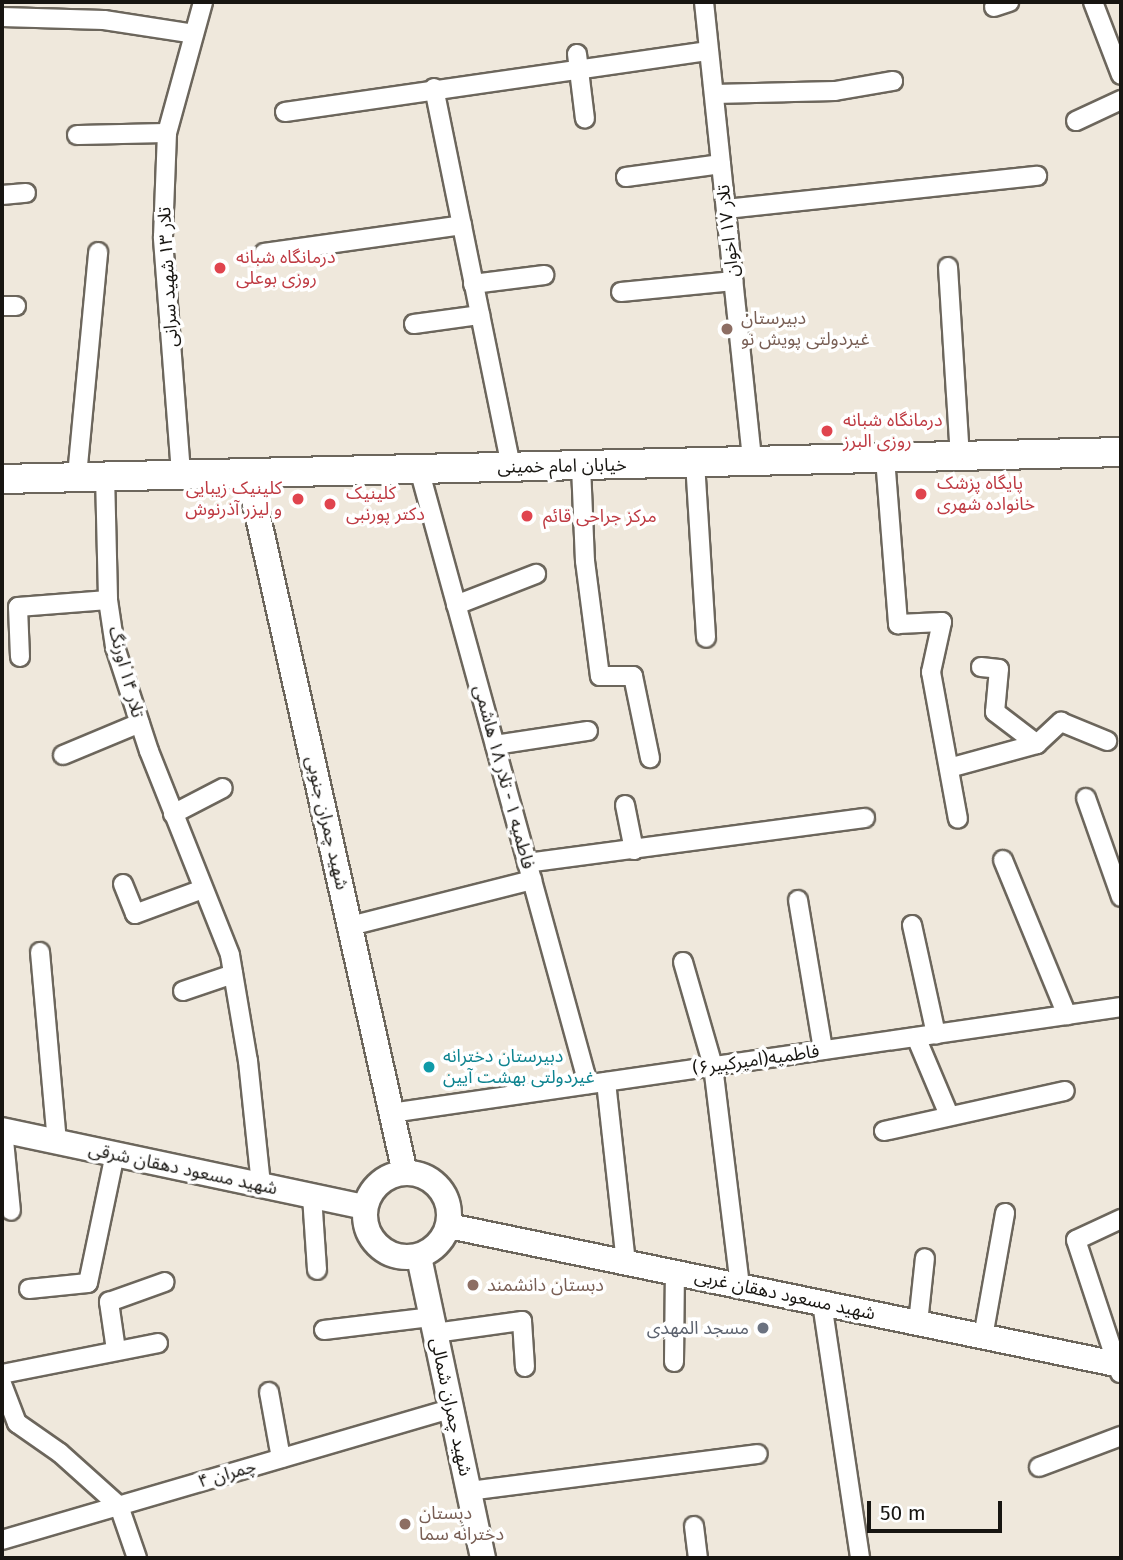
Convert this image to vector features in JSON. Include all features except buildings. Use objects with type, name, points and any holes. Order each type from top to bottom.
[{"type":"main road","name":"خیابان امام خمینی","points":[[2,478],[1121,452]]},
{"type":"main road","name":"شهید چمران جنوبی","points":[[248,472],[405,1173]]},
{"type":"main road","name":"شهید مسعود دهقان شرقی","points":[[2,1130],[365,1208]]},
{"type":"main road","points":[[405,1173],[427,1179],[445,1195],[449,1226],[438,1245],[419,1256],[391,1255],[378,1247],[370,1236],[365,1208],[379,1184],[405,1173]]},
{"type":"main road","name":"شهید مسعود دهقان غربی","points":[[449,1226],[983,1336],[1120,1369]]},
{"type":"main road","name":"شهید چمران شمالی","points":[[419,1256],[483,1558]]},
{"type":"street","name":"تلار ۱۳ شهید سرانی","points":[[181,473],[163,237],[167,133],[202,2]]},
{"type":"street","name":"تلار ۱۷ اخوان","points":[[704,2],[752,461]]},
{"type":"street","points":[[1093,2],[1121,75]]},
{"type":"street","points":[[2,18],[105,11],[194,34]]},
{"type":"street","points":[[285,112],[577,61],[709,51]]},
{"type":"street","points":[[577,61],[585,119]]},
{"type":"street","points":[[714,94],[835,91],[893,81]]},
{"type":"street","points":[[434,88],[511,467]]},
{"type":"street","points":[[1076,121],[1121,100]]},
{"type":"street","points":[[78,135],[167,133]]},
{"type":"street","points":[[626,177],[721,164]]},
{"type":"street","points":[[726,209],[1037,176]]},
{"type":"street","points":[[2,195],[26,193]]},
{"type":"street","points":[[264,253],[461,225]]},
{"type":"street","name":"تلار ۱۴ اورنگ","points":[[98,252],[91,476],[116,647],[140,723],[233,974],[261,1185]]},
{"type":"street","points":[[948,267],[960,456]]},
{"type":"street","points":[[473,284],[544,275]]},
{"type":"street","points":[[621,292],[733,281]]},
{"type":"street","points":[[414,324],[480,315]]},
{"type":"street","points":[[885,458],[898,624],[942,622],[931,672],[958,819]]},
{"type":"street","points":[[695,462],[706,638]]},
{"type":"street","points":[[581,466],[585,561],[600,676],[633,677],[650,758]]},
{"type":"street","name":"فاطمیه ۱ - تلار ۱۸ هاشمی","points":[[419,469],[530,872],[597,1083],[625,1262]]},
{"type":"street","points":[[456,605],[536,574]]},
{"type":"street","points":[[20,657],[18,607],[108,600]]},
{"type":"street","points":[[981,667],[999,669],[995,712],[1037,744]]},
{"type":"street","points":[[949,768],[1037,744],[1060,722],[1107,741]]},
{"type":"street","points":[[63,755],[140,723]]},
{"type":"street","points":[[495,745],[588,731]]},
{"type":"street","points":[[173,814],[223,788]]},
{"type":"street","points":[[1086,797],[1121,897]]},
{"type":"street","points":[[625,805],[634,850]]},
{"type":"street","points":[[349,926],[530,872],[634,850],[865,818]]},
{"type":"street","points":[[1003,860],[1067,1015]]},
{"type":"street","points":[[123,884],[135,915],[203,889]]},
{"type":"street","points":[[798,900],[823,1051]]},
{"type":"street","points":[[912,925],[936,1034]]},
{"type":"street","points":[[40,951],[57,1141]]},
{"type":"street","points":[[683,962],[713,1066],[740,1286]]},
{"type":"street","points":[[183,991],[233,974]]},
{"type":"street","name":"فاطمیه(امیرکبیر۶)","points":[[391,1113],[1121,1007]]},
{"type":"street","points":[[916,1037],[949,1115]]},
{"type":"street","points":[[884,1131],[1065,1091]]},
{"type":"street","points":[[2,1130],[11,1211]]},
{"type":"street","points":[[29,1289],[88,1283],[114,1154]]},
{"type":"street","points":[[312,1196],[317,1270]]},
{"type":"street","points":[[983,1336],[1005,1213]]},
{"type":"street","points":[[1120,1369],[1076,1240],[1121,1219]]},
{"type":"street","points":[[918,1323],[925,1258]]},
{"type":"street","points":[[674,1362],[675,1272]]},
{"type":"street","points":[[117,1350],[109,1302],[165,1282]]},
{"type":"street","points":[[822,1303],[860,1558]]},
{"type":"street","points":[[324,1330],[522,1321],[525,1367]]},
{"type":"street","points":[[2,1374],[158,1343]]},
{"type":"street","points":[[2,1384],[17,1423],[60,1453],[119,1506],[137,1558]]},
{"type":"street","points":[[269,1392],[281,1458]]},
{"type":"street","name":"چمران ۴","points":[[2,1540],[452,1409]]},
{"type":"street","points":[[1039,1467],[1121,1436]]},
{"type":"street","points":[[469,1492],[758,1454]]},
{"type":"street","points":[[694,1526],[698,1558]]},
{"type":"place","name":"درمانگاه شبانه روزی بوعلی","points":[[220,268]]},
{"type":"place","name":"دبیرستان غیردولتی پویش نو","points":[[727,329]]},
{"type":"place","name":"درمانگاه شبانه روزی البرز","points":[[827,431]]},
{"type":"place","name":"پایگاه پزشک خانواده شهری","points":[[921,494]]},
{"type":"place","name":"کلینیک زیبایی و لیزر آذرنوش","points":[[298,499]]},
{"type":"place","name":"کلینیک دکتر پورنبی","points":[[330,504]]},
{"type":"place","name":"مرکز جراحی قائم","points":[[527,516]]},
{"type":"place","name":"دبیرستان دخترانه غیردولتی بهشت آیین","points":[[429,1067]]},
{"type":"place","name":"دبستان دانشمند","points":[[473,1285]]},
{"type":"place","name":"مسجد المهدی","points":[[763,1328]]},
{"type":"place","name":"دبستان دخترانه سما","points":[[405,1524]]}]
